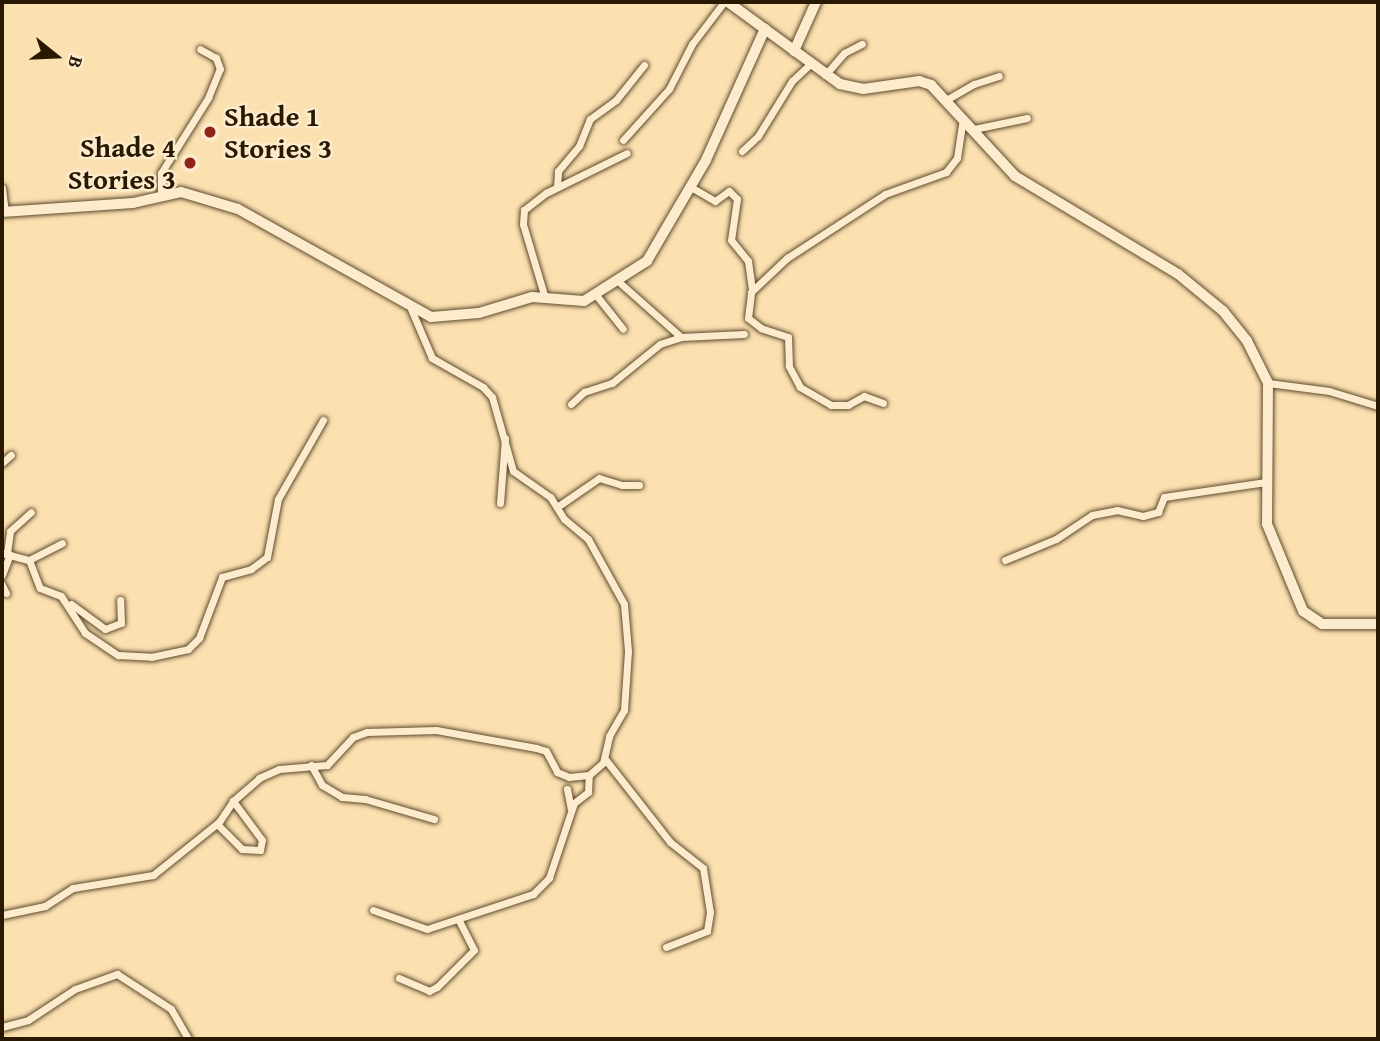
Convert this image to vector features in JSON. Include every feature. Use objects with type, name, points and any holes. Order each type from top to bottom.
[{"type":"main road","points":[[726,2],[825,75],[857,89],[923,81],[963,117],[1015,176],[1178,274],[1214,303],[1247,341],[1268,383],[1266,482],[1270,538],[1306,615],[1322,624],[1378,624]]},
{"type":"main road","points":[[794,51],[816,2]]},
{"type":"main road","points":[[4,211],[133,204],[161,193],[181,192],[234,207],[411,309],[431,317],[452,316],[545,298],[584,301],[619,282],[647,261],[706,160],[765,29]]},
{"type":"street","points":[[623,140],[669,89],[692,44],[726,2]]},
{"type":"street","points":[[825,75],[844,53],[862,44]]},
{"type":"street","points":[[161,193],[161,173],[208,98],[220,69],[216,58],[200,49]]},
{"type":"street","points":[[742,151],[758,136],[792,80],[811,63]]},
{"type":"street","points":[[557,187],[557,173],[575,153],[590,119],[616,100],[644,65]]},
{"type":"street","points":[[946,100],[974,84],[999,76]]},
{"type":"street","points":[[752,289],[788,258],[885,194],[946,172],[957,158],[963,117]]},
{"type":"street","points":[[974,129],[1027,118]]},
{"type":"street","points":[[545,298],[522,216],[524,210],[557,187],[627,153]]},
{"type":"street","points":[[689,186],[715,201],[726,191],[737,199],[731,240],[748,261],[752,289],[748,318],[757,326],[788,337],[789,366],[800,387],[831,405],[848,405],[864,396],[883,404]]},
{"type":"street","points":[[2,188],[4,211]]},
{"type":"street","points":[[619,282],[681,337]]},
{"type":"street","points":[[596,295],[623,330]]},
{"type":"street","points":[[373,910],[427,929],[459,921],[485,907],[533,894],[544,885],[572,809],[588,792],[589,775],[605,759],[608,736],[624,710],[628,616],[588,539],[564,519],[557,507],[513,471],[506,437],[492,397],[483,387],[432,358],[411,309]]},
{"type":"street","points":[[571,404],[584,392],[612,383],[660,344],[681,337],[744,334]]},
{"type":"street","points":[[1268,383],[1329,391],[1378,406]]},
{"type":"street","points":[[67,602],[85,633],[118,655],[151,657],[194,646],[222,578],[251,569],[267,557],[278,499],[323,420]]},
{"type":"street","points":[[500,503],[506,437]]},
{"type":"street","points":[[2,463],[11,455]]},
{"type":"street","points":[[557,507],[599,478],[622,485],[639,485]]},
{"type":"street","points":[[1005,560],[1056,539],[1092,514],[1117,510],[1143,516],[1158,512],[1164,497],[1266,482]]},
{"type":"street","points":[[2,575],[10,531],[31,512]]},
{"type":"street","points":[[6,553],[29,561],[62,543]]},
{"type":"street","points":[[29,561],[40,589],[67,602],[105,629],[121,623],[120,600]]},
{"type":"street","points":[[2,585],[6,593]]},
{"type":"street","points":[[2,915],[45,906],[73,888],[153,875],[217,824],[233,801],[266,775],[311,765],[327,765],[353,737],[366,732],[436,730],[536,748],[552,758],[561,775],[589,775]]},
{"type":"street","points":[[605,759],[670,842],[703,869],[710,912],[707,931],[703,936],[666,947]]},
{"type":"street","points":[[311,765],[323,785],[342,797],[365,799],[434,819]]},
{"type":"street","points":[[567,789],[572,809]]},
{"type":"street","points":[[217,824],[242,849],[260,850],[262,840],[233,801]]},
{"type":"street","points":[[399,978],[429,991],[437,987],[474,950],[459,921]]},
{"type":"street","points":[[2,1027],[27,1020],[92,981],[117,974],[171,1009],[188,1039]]},
{"type":"place","name":"Shade 1 Stories 3","points":[[210,132]]},
{"type":"place","name":"Shade 4 Stories 3","points":[[190,163]]}]
